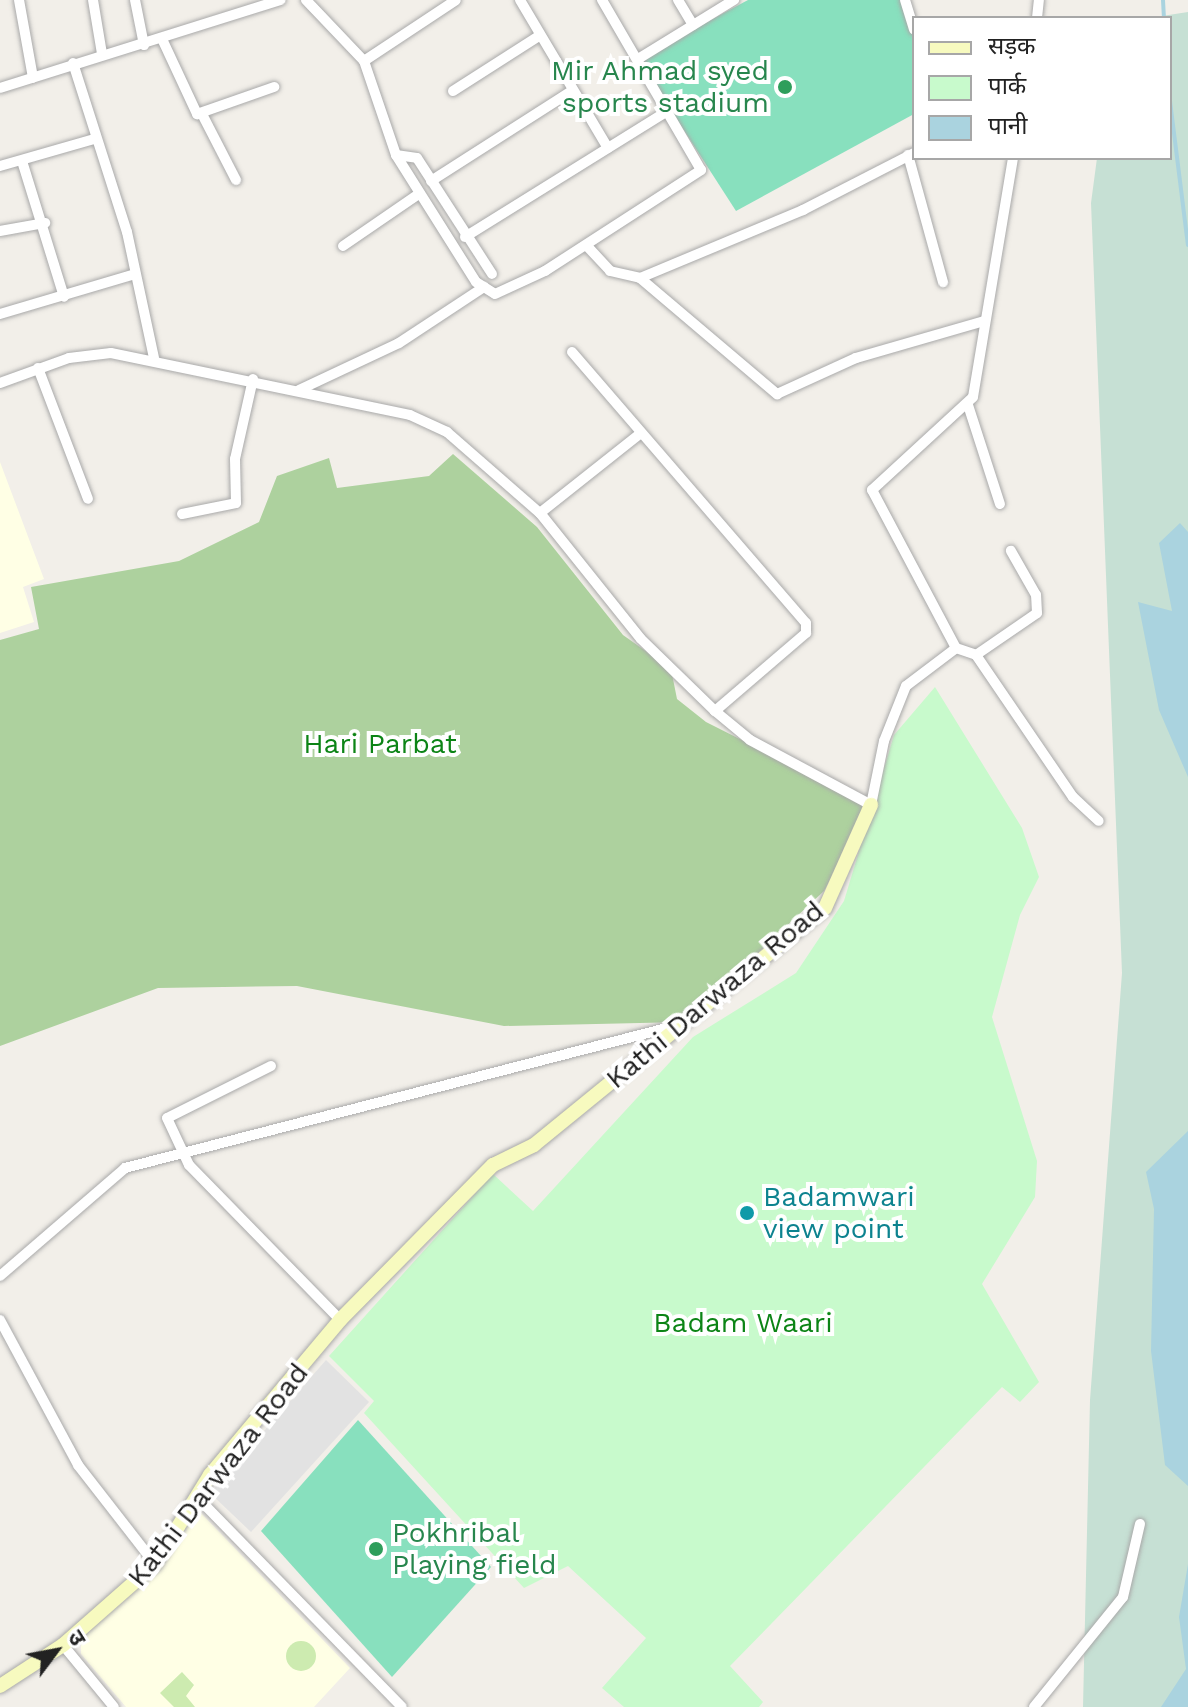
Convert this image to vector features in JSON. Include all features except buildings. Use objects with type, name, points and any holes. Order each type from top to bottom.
[{"type":"street","points":[[19,0],[33,78]]},
{"type":"street","points":[[93,0],[102,54]]},
{"type":"street","points":[[135,0],[144,45]]},
{"type":"street","points":[[0,88],[102,54],[163,41],[281,0]]},
{"type":"street","points":[[306,0],[364,61],[396,155],[484,287]]},
{"type":"street","points":[[364,61],[456,0]]},
{"type":"street","points":[[520,0],[608,148]]},
{"type":"street","points":[[299,390],[399,343],[484,287],[507,291],[587,246],[701,170],[669,110],[602,0]]},
{"type":"street","points":[[678,0],[693,25]]},
{"type":"street","points":[[638,59],[734,0]]},
{"type":"street","points":[[905,0],[912,23]]},
{"type":"street","points":[[453,91],[539,36]]},
{"type":"street","points":[[163,41],[186,102],[203,116],[236,180]]},
{"type":"street","points":[[73,63],[135,274],[154,358]]},
{"type":"street","points":[[203,116],[274,87]]},
{"type":"street","points":[[431,181],[572,91]]},
{"type":"street","points":[[465,237],[669,110]]},
{"type":"street","points":[[0,166],[94,139]]},
{"type":"street","points":[[640,278],[753,233],[911,154]]},
{"type":"street","points":[[396,155],[414,155],[492,274]]},
{"type":"street","points":[[912,160],[943,282]]},
{"type":"street","points":[[1000,504],[968,405],[1013,160]]},
{"type":"street","points":[[22,161],[45,223],[64,297]]},
{"type":"street","points":[[343,246],[420,193]]},
{"type":"street","points":[[0,231],[45,223]]},
{"type":"street","points":[[587,246],[610,271],[640,278],[777,394],[856,358],[984,321]]},
{"type":"street","points":[[0,314],[135,274]]},
{"type":"street","points":[[572,352],[806,623],[806,633],[715,711]]},
{"type":"street","points":[[0,383],[38,368],[111,353],[154,358],[410,415],[447,432],[540,513],[641,639],[715,711],[750,740],[871,805]]},
{"type":"street","points":[[38,368],[88,499]]},
{"type":"street","points":[[182,514],[236,503],[235,459],[253,379]]},
{"type":"street","points":[[968,405],[872,490],[956,648],[976,655],[1073,797],[1099,821]]},
{"type":"street","points":[[540,513],[641,433]]},
{"type":"street","points":[[976,655],[1037,613],[1036,595],[1011,551]]},
{"type":"street","name":"Kathi Darwaza Road","points":[[0,1686],[63,1645],[155,1564],[197,1497],[340,1320],[493,1165],[534,1145],[825,908],[871,805],[884,741],[906,686],[956,648]]},
{"type":"street","points":[[0,1276],[125,1168],[663,1029]]},
{"type":"street","points":[[271,1066],[168,1114],[183,1153],[340,1320]]},
{"type":"street","points":[[0,1320],[78,1465],[155,1564]]},
{"type":"street","points":[[197,1497],[402,1707]]},
{"type":"street","points":[[1034,1707],[1123,1597],[1140,1524]]},
{"type":"street","points":[[63,1645],[114,1707]]},
{"type":"shaded area","points":[[1188,12],[1188,1707],[1083,1707],[1090,1400],[1122,973],[1091,203],[1097,160],[1172,160],[1172,16],[1162,16]]},
{"type":"shaded area","points":[[0,462],[44,579],[23,587],[34,622],[0,633]]},
{"type":"shaded area","points":[[326,1360],[369,1402],[251,1532],[210,1493]]},
{"type":"shaded area","points":[[199,1511],[350,1668],[314,1707],[126,1707],[81,1654],[81,1635],[153,1575]]},
{"type":"green space","name":"Mir Ahmad syed sports stadium","points":[[748,0],[900,0],[912,27],[912,115],[736,211],[638,59]]},
{"type":"green space","name":"Hari Parbat","points":[[453,454],[537,527],[623,635],[671,669],[677,699],[706,722],[871,805],[824,891],[684,1022],[504,1026],[297,986],[158,988],[0,1046],[0,640],[39,629],[31,587],[179,561],[259,522],[277,476],[329,458],[337,488],[429,476]]},
{"type":"green space","name":"Badam Waari","points":[[935,687],[1022,828],[1039,877],[1020,915],[992,1017],[1037,1161],[1035,1197],[982,1284],[1039,1382],[1020,1402],[1002,1387],[730,1666],[763,1702],[759,1707],[624,1707],[602,1688],[646,1638],[568,1566],[524,1588],[364,1413],[374,1401],[329,1356],[493,1174],[533,1211],[693,1037],[796,973],[844,901],[894,735]]},
{"type":"green space","name":"Pokhribal Playing field","points":[[358,1420],[491,1567],[392,1677],[261,1531]]},
{"type":"green space","points":[[301,1641],[307,1642],[315,1650],[315,1662],[307,1670],[301,1671],[295,1670],[287,1662],[286,1656],[287,1650],[295,1642]]},
{"type":"green space","points":[[182,1672],[194,1685],[186,1696],[195,1707],[174,1707],[160,1693]]},
{"type":"water","points":[[1180,523],[1188,532],[1188,777],[1159,710],[1138,602],[1172,611],[1159,543]]},
{"type":"water","points":[[1188,1131],[1188,1486],[1165,1465],[1151,1351],[1154,1209],[1146,1172]]},
{"type":"water","points":[[1188,1564],[1188,1707],[1161,1707],[1186,1669],[1179,1617]]},
{"type":"waterway","points":[[1163,0],[1164,16]]},
{"type":"waterway","points":[[1172,117],[1188,245]]},
{"type":"place","name":"Mir Ahmad syed sports stadium","points":[[785,87]]},
{"type":"place","name":"Badamwari view point","points":[[747,1213]]},
{"type":"place","name":"Pokhribal Playing field","points":[[376,1549]]}]
